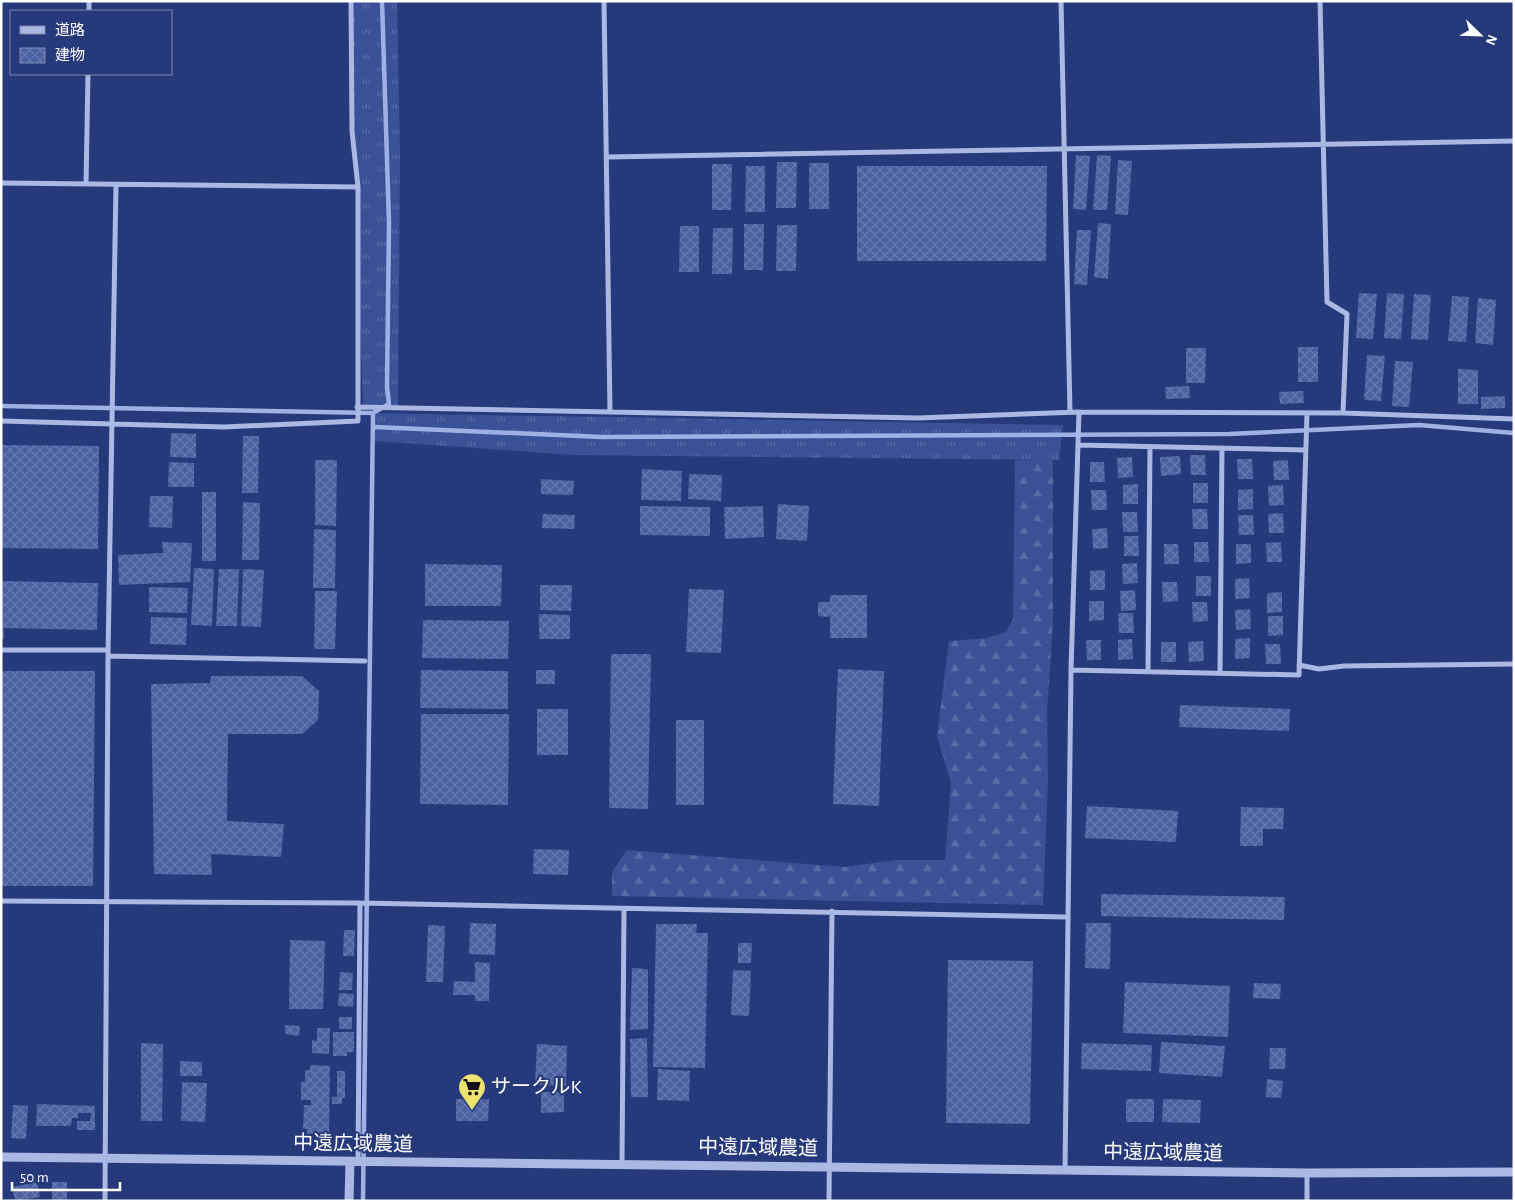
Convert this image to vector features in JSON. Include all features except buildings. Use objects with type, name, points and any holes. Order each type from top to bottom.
[{"type":"street","points":[[1,421],[224,427],[358,421],[358,186],[352,131],[351,1]]},
{"type":"street","points":[[604,1],[610,412]]},
{"type":"street","points":[[1061,1],[1070,412]]},
{"type":"street","points":[[1320,1],[1327,302],[1347,314],[1342,413]]},
{"type":"street","points":[[86,184],[88,75]]},
{"type":"street","points":[[607,157],[1514,141]]},
{"type":"street","points":[[1,183],[358,186]]},
{"type":"street","points":[[106,1201],[107,650],[114,424],[116,184]]},
{"type":"street","points":[[357,407],[918,418],[1079,412],[1342,413],[1514,419]]},
{"type":"street","points":[[1065,1170],[1066,917],[1079,412]]},
{"type":"street","points":[[1071,670],[1299,675],[1307,413]]},
{"type":"street","points":[[1078,445],[1306,450]]},
{"type":"street","points":[[1148,671],[1150,447]]},
{"type":"street","points":[[1220,673],[1222,448]]},
{"type":"street","points":[[1,650],[107,650]]},
{"type":"street","points":[[108,656],[365,661]]},
{"type":"street","points":[[1299,665],[1319,669],[1344,666],[1514,664]]},
{"type":"street","points":[[1,901],[360,903],[1066,917]]},
{"type":"street","points":[[349,1201],[354,1162],[360,903]]},
{"type":"street","points":[[622,1163],[624,909]]},
{"type":"street","points":[[829,1201],[832,911]]},
{"type":"street","name":"中遠広域農道","points":[[1,1157],[354,1162],[622,1163],[1307,1173],[1514,1172]]},
{"type":"street","points":[[1306,1201],[1307,1173]]},
{"type":"green space","points":[[352,1],[397,1],[400,152],[398,408],[363,407],[352,73]]},
{"type":"green space","points":[[373,413],[1063,425],[1059,460],[574,455],[375,441]]},
{"type":"green space","points":[[1015,460],[1053,460],[1053,620],[1047,712],[1048,779],[1043,905],[612,896],[612,872],[627,850],[845,867],[895,860],[945,860],[951,783],[937,736],[949,641],[987,638],[1006,632],[1013,619]]},
{"type":"waterway","points":[[1,406],[373,413],[389,404],[387,387],[389,223],[382,1]]},
{"type":"waterway","points":[[363,1201],[373,413]]},
{"type":"waterway","points":[[375,427],[602,437],[1229,434],[1419,425],[1514,433]]},
{"type":"place","name":"サークルK","points":[[472,1111]]}]
